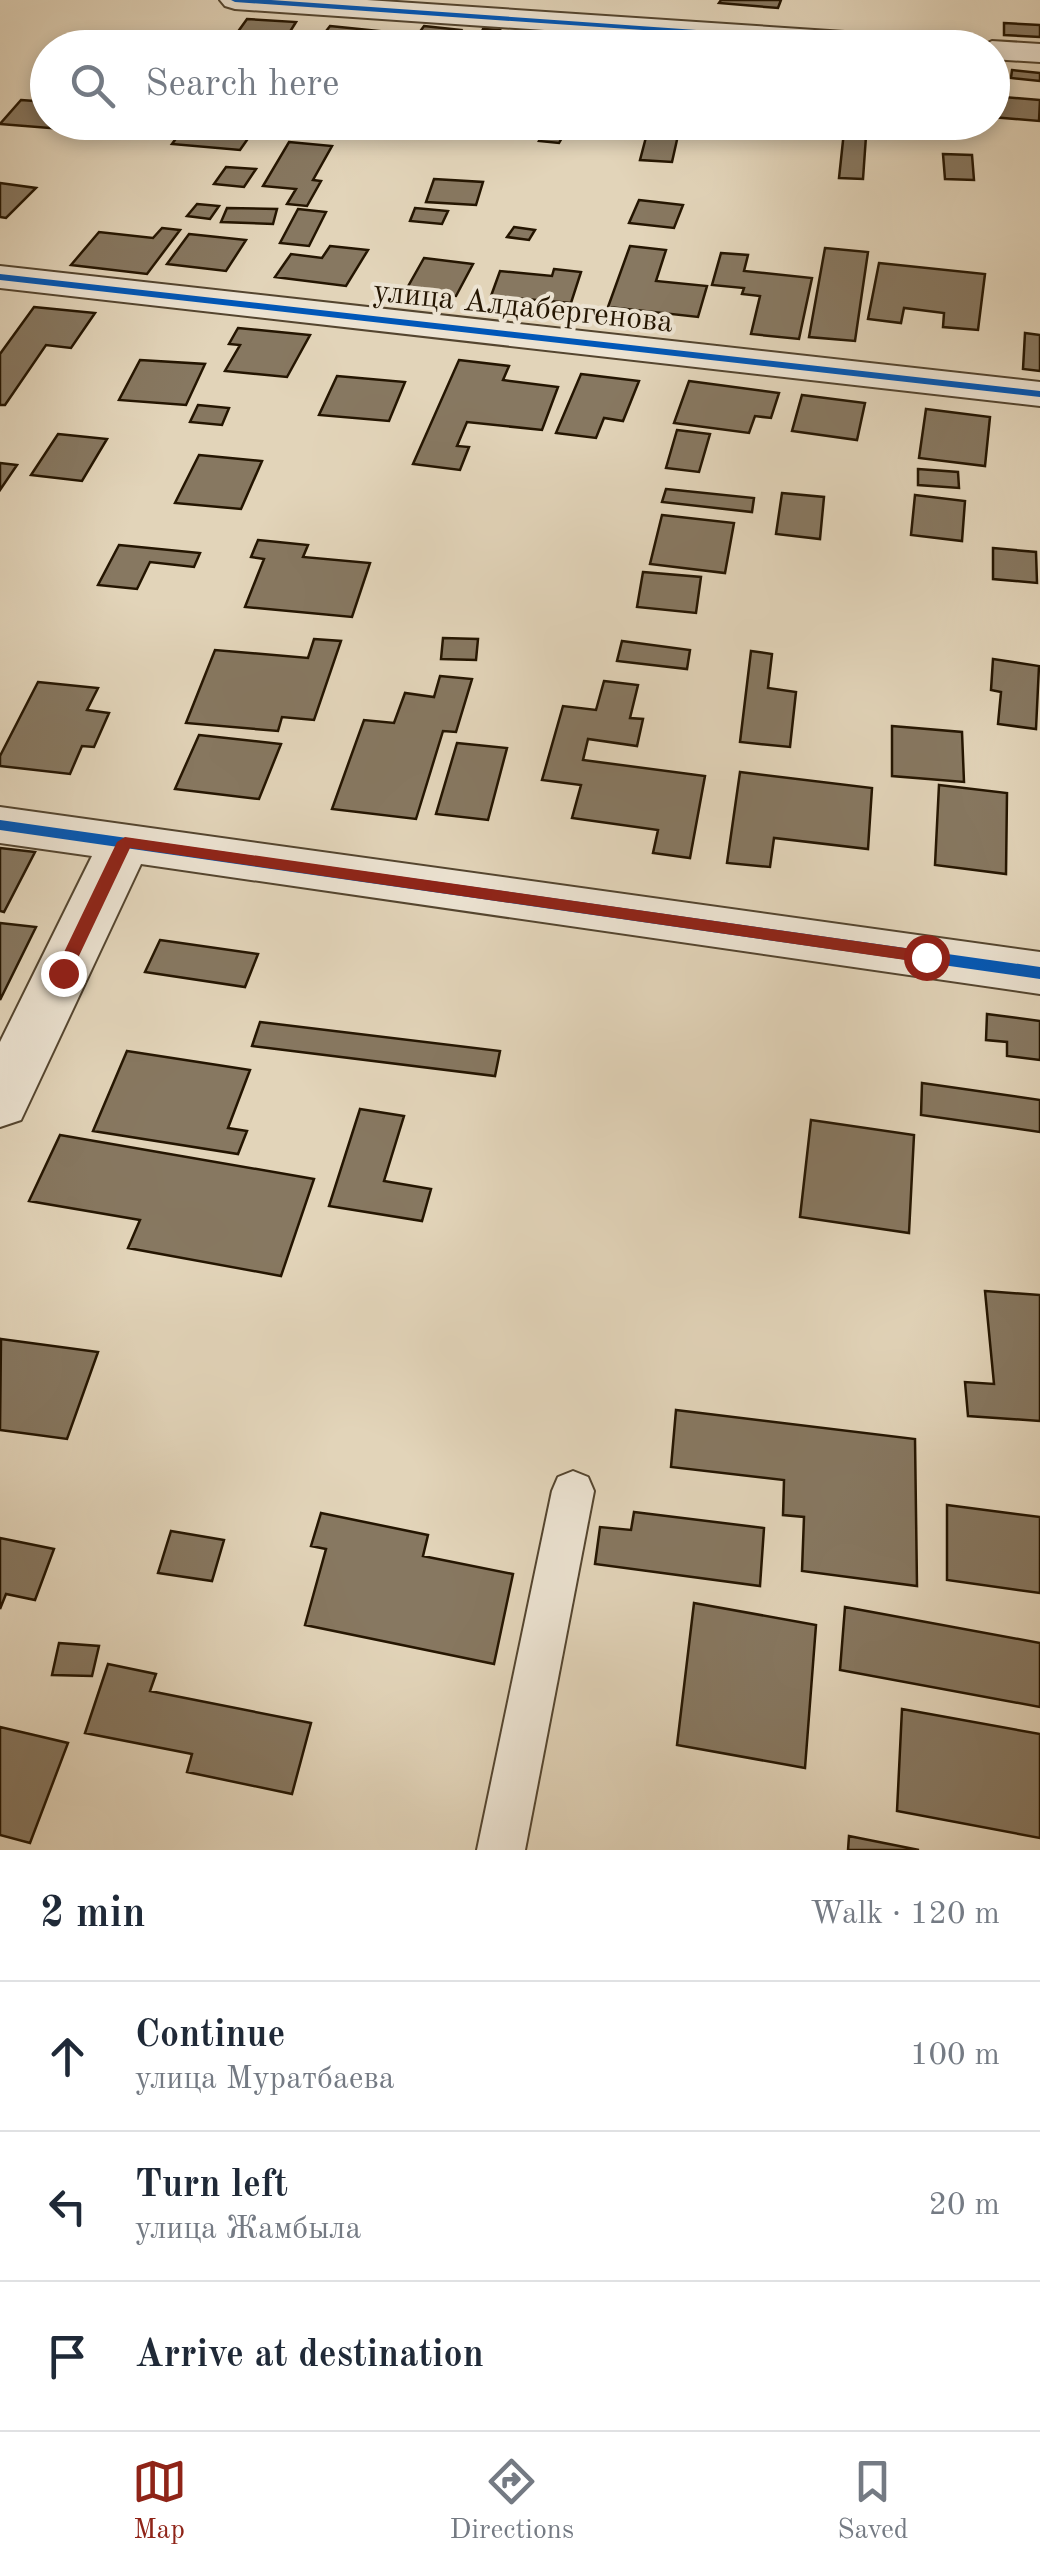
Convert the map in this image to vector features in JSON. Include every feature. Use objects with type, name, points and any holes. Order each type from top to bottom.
[{"type":"street","points":[[236,0],[552,10],[761,30]]},
{"type":"street","points":[[1010,52],[1040,54]]},
{"type":"street","name":"улица Алдабергенова","points":[[0,277],[1040,394]]},
{"type":"street","points":[[0,825],[1040,973]]},
{"type":"street","points":[[0,1104],[125,842]]},
{"type":"lane","points":[[501,1850],[573,1491]]},
{"type":"building","points":[[781,0],[778,8],[719,3]]},
{"type":"building","points":[[247,19],[296,22],[291,30],[239,30]]},
{"type":"building","points":[[1004,23],[1040,25],[1040,37],[1010,35],[1010,30],[1004,30]]},
{"type":"building","points":[[330,26],[369,30],[327,30]]},
{"type":"building","points":[[424,26],[461,30],[421,30]]},
{"type":"building","points":[[1012,70],[1040,73],[1040,81],[1011,78]]},
{"type":"building","points":[[1010,98],[1040,100],[1039,121],[1010,119]]},
{"type":"building","points":[[21,100],[30,101],[30,126],[0,124]]},
{"type":"building","points":[[175,140],[247,140],[240,150],[172,144]]},
{"type":"building","points":[[645,140],[677,140],[672,162],[640,160]]},
{"type":"building","points":[[843,140],[866,140],[863,179],[839,178]]},
{"type":"building","points":[[289,142],[332,146],[313,180],[321,181],[307,206],[287,204],[296,189],[263,186]]},
{"type":"building","points":[[943,154],[972,155],[974,180],[945,179]]},
{"type":"building","points":[[226,167],[256,169],[244,187],[214,184]]},
{"type":"building","points":[[434,179],[483,182],[476,205],[426,202]]},
{"type":"building","points":[[0,183],[36,188],[6,218],[0,217]]},
{"type":"building","points":[[639,200],[683,205],[674,228],[629,223]]},
{"type":"building","points":[[197,204],[219,206],[210,219],[187,216]]},
{"type":"building","points":[[227,208],[277,209],[273,224],[221,222]]},
{"type":"building","points":[[415,208],[448,211],[442,224],[410,221]]},
{"type":"building","points":[[298,209],[326,212],[309,246],[280,243]]},
{"type":"building","points":[[514,227],[535,230],[529,240],[507,237]]},
{"type":"building","points":[[162,228],[180,230],[147,274],[71,265],[99,232],[153,238]]},
{"type":"building","points":[[189,234],[246,240],[226,271],[167,264]]},
{"type":"building","points":[[330,246],[368,250],[346,286],[275,277],[291,254],[322,258]]},
{"type":"building","points":[[630,246],[666,250],[656,281],[707,286],[698,317],[608,307]]},
{"type":"building","points":[[825,248],[868,252],[855,341],[809,337]]},
{"type":"building","points":[[721,253],[748,255],[744,271],[812,278],[799,339],[751,334],[760,296],[742,294],[744,288],[712,285]]},
{"type":"building","points":[[424,258],[473,264],[456,296],[406,290]]},
{"type":"building","points":[[879,263],[985,274],[978,330],[943,327],[944,313],[904,308],[901,323],[868,319]]},
{"type":"building","points":[[554,269],[581,272],[571,303],[491,296],[500,271],[552,276]]},
{"type":"building","points":[[34,307],[95,313],[71,348],[46,345],[5,405],[0,405],[0,354]]},
{"type":"building","points":[[238,328],[310,335],[287,377],[225,371],[240,345],[229,344]]},
{"type":"building","points":[[1025,333],[1040,335],[1040,371],[1023,369]]},
{"type":"building","points":[[140,360],[205,364],[186,405],[119,400]]},
{"type":"building","points":[[459,360],[509,366],[503,380],[558,387],[542,430],[467,422],[457,446],[469,447],[460,470],[413,464]]},
{"type":"building","points":[[581,374],[639,381],[623,421],[604,418],[596,438],[556,433]]},
{"type":"building","points":[[337,376],[405,382],[389,421],[319,415]]},
{"type":"building","points":[[689,381],[779,393],[771,418],[755,416],[749,433],[674,423]]},
{"type":"building","points":[[802,395],[865,403],[857,440],[792,431]]},
{"type":"building","points":[[198,405],[229,408],[222,425],[190,422]]},
{"type":"building","points":[[926,409],[990,417],[985,466],[919,458]]},
{"type":"building","points":[[677,430],[710,434],[699,472],[666,468]]},
{"type":"building","points":[[58,434],[107,439],[82,481],[31,475]]},
{"type":"building","points":[[199,455],[262,461],[241,509],[175,503]]},
{"type":"building","points":[[0,463],[17,465],[0,490]]},
{"type":"building","points":[[918,469],[958,472],[959,488],[918,485]]},
{"type":"building","points":[[666,489],[754,498],[752,512],[662,502]]},
{"type":"building","points":[[782,493],[824,497],[820,539],[776,534]]},
{"type":"building","points":[[915,495],[965,501],[962,541],[911,535]]},
{"type":"building","points":[[662,515],[734,523],[725,573],[650,564]]},
{"type":"building","points":[[258,540],[308,545],[303,557],[370,563],[352,617],[245,607],[264,559],[251,557]]},
{"type":"building","points":[[119,545],[200,553],[194,567],[150,562],[137,589],[98,585]]},
{"type":"building","points":[[993,548],[1036,552],[1037,583],[993,579]]},
{"type":"building","points":[[643,572],[701,577],[696,613],[637,607]]},
{"type":"building","points":[[443,638],[478,639],[476,660],[441,659]]},
{"type":"building","points":[[314,639],[341,641],[314,720],[282,717],[278,731],[186,723],[215,650],[308,658]]},
{"type":"building","points":[[622,641],[690,650],[687,669],[617,661]]},
{"type":"building","points":[[751,651],[772,654],[768,688],[796,692],[790,747],[740,742]]},
{"type":"building","points":[[993,659],[1039,666],[1036,729],[998,724],[1001,692],[991,690]]},
{"type":"building","points":[[440,676],[472,679],[456,732],[443,731],[416,819],[332,809],[364,720],[394,723],[405,693],[434,697]]},
{"type":"building","points":[[604,681],[638,685],[630,718],[643,719],[637,746],[588,739],[583,760],[705,776],[690,858],[653,853],[658,830],[572,818],[581,785],[542,780],[563,706],[596,710]]},
{"type":"building","points":[[38,682],[98,688],[87,710],[109,713],[94,747],[82,746],[70,774],[0,766],[0,756]]},
{"type":"building","points":[[892,726],[962,732],[964,782],[892,776]]},
{"type":"building","points":[[199,735],[281,744],[259,799],[175,789]]},
{"type":"building","points":[[457,743],[507,748],[488,820],[436,814]]},
{"type":"building","points":[[740,772],[872,788],[868,849],[774,838],[770,867],[727,863]]},
{"type":"building","points":[[939,785],[1007,793],[1006,874],[935,865]]},
{"type":"building","points":[[0,848],[35,852],[4,912],[0,911]]},
{"type":"building","points":[[0,923],[36,927],[0,1000]]},
{"type":"building","points":[[160,940],[258,954],[245,987],[145,972]]},
{"type":"building","points":[[987,1014],[1040,1021],[1040,1060],[1007,1056],[1007,1042],[986,1040]]},
{"type":"building","points":[[260,1022],[500,1051],[495,1076],[252,1046]]},
{"type":"building","points":[[127,1051],[250,1070],[228,1128],[247,1131],[238,1154],[93,1131]]},
{"type":"building","points":[[922,1083],[1040,1100],[1040,1132],[921,1115]]},
{"type":"building","points":[[360,1109],[404,1116],[384,1181],[431,1189],[422,1221],[329,1206]]},
{"type":"building","points":[[811,1120],[914,1135],[909,1233],[800,1217]]},
{"type":"building","points":[[60,1135],[314,1179],[281,1276],[128,1248],[140,1220],[29,1201]]},
{"type":"building","points":[[985,1291],[1040,1295],[1040,1421],[968,1416],[965,1382],[994,1384]]},
{"type":"building","points":[[1,1339],[98,1352],[67,1439],[0,1430]]},
{"type":"building","points":[[676,1410],[915,1439],[917,1586],[802,1571],[804,1517],[783,1515],[784,1480],[671,1467]]},
{"type":"building","points":[[947,1505],[1040,1517],[1040,1593],[947,1580]]},
{"type":"building","points":[[634,1512],[764,1528],[760,1586],[595,1564],[600,1527],[631,1530]]},
{"type":"building","points":[[321,1513],[428,1535],[423,1556],[513,1574],[494,1664],[305,1625],[326,1549],[311,1546]]},
{"type":"building","points":[[171,1531],[224,1540],[212,1581],[158,1573]]},
{"type":"building","points":[[0,1538],[54,1549],[35,1600],[6,1594],[0,1609]]},
{"type":"building","points":[[694,1603],[816,1625],[805,1768],[677,1745]]},
{"type":"building","points":[[845,1607],[1040,1643],[1040,1707],[840,1670]]},
{"type":"building","points":[[59,1643],[99,1646],[92,1676],[52,1675]]},
{"type":"building","points":[[108,1664],[156,1674],[150,1691],[311,1723],[292,1794],[187,1772],[192,1754],[85,1733]]},
{"type":"building","points":[[902,1709],[1040,1734],[1040,1838],[897,1811]]},
{"type":"building","points":[[0,1727],[68,1743],[30,1843],[0,1835]]},
{"type":"building","points":[[849,1836],[919,1850],[848,1850]]},
{"type":"cycle path","points":[[235,0],[682,30]]},
{"type":"cycle path","points":[[0,277],[1040,394]]},
{"type":"cycle path","points":[[0,825],[1040,973]]},
{"type":"route","points":[[63,973],[125,842],[926,957]]}]
